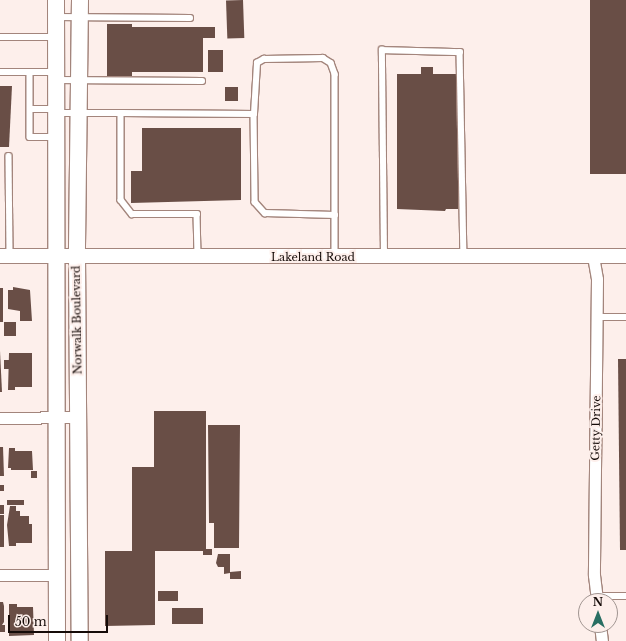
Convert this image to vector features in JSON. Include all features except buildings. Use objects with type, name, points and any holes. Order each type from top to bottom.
[{"type":"main road","name":"Norwalk Boulevard","points":[[56,0],[57,111],[55,256],[57,641]]},
{"type":"main road","name":"Norwalk Boulevard","points":[[80,0],[80,113],[76,256],[80,641]]},
{"type":"street","name":"Lakeland Road","points":[[5,256],[626,256]]},
{"type":"street","name":"Getty Drive","points":[[593,256],[597,279],[594,575],[596,593]]},
{"type":"street","points":[[0,418],[78,417]]},
{"type":"street","points":[[0,575],[56,575]]},
{"type":"lane","points":[[56,17],[190,18]]},
{"type":"lane","points":[[0,37],[56,37]]},
{"type":"lane","points":[[384,257],[382,50],[460,52],[464,256]]},
{"type":"lane","points":[[334,215],[265,213],[255,202],[254,114],[257,63],[264,59],[323,58],[331,63],[335,74],[335,257]]},
{"type":"lane","points":[[0,72],[30,72],[80,79],[202,81]]},
{"type":"lane","points":[[30,72],[30,137],[56,137]]},
{"type":"lane","points":[[30,109],[80,113],[254,114]]},
{"type":"lane","points":[[120,113],[121,200],[132,214],[197,214],[198,257]]},
{"type":"lane","points":[[5,256],[8,156]]},
{"type":"lane","points":[[597,317],[626,317]]}]
